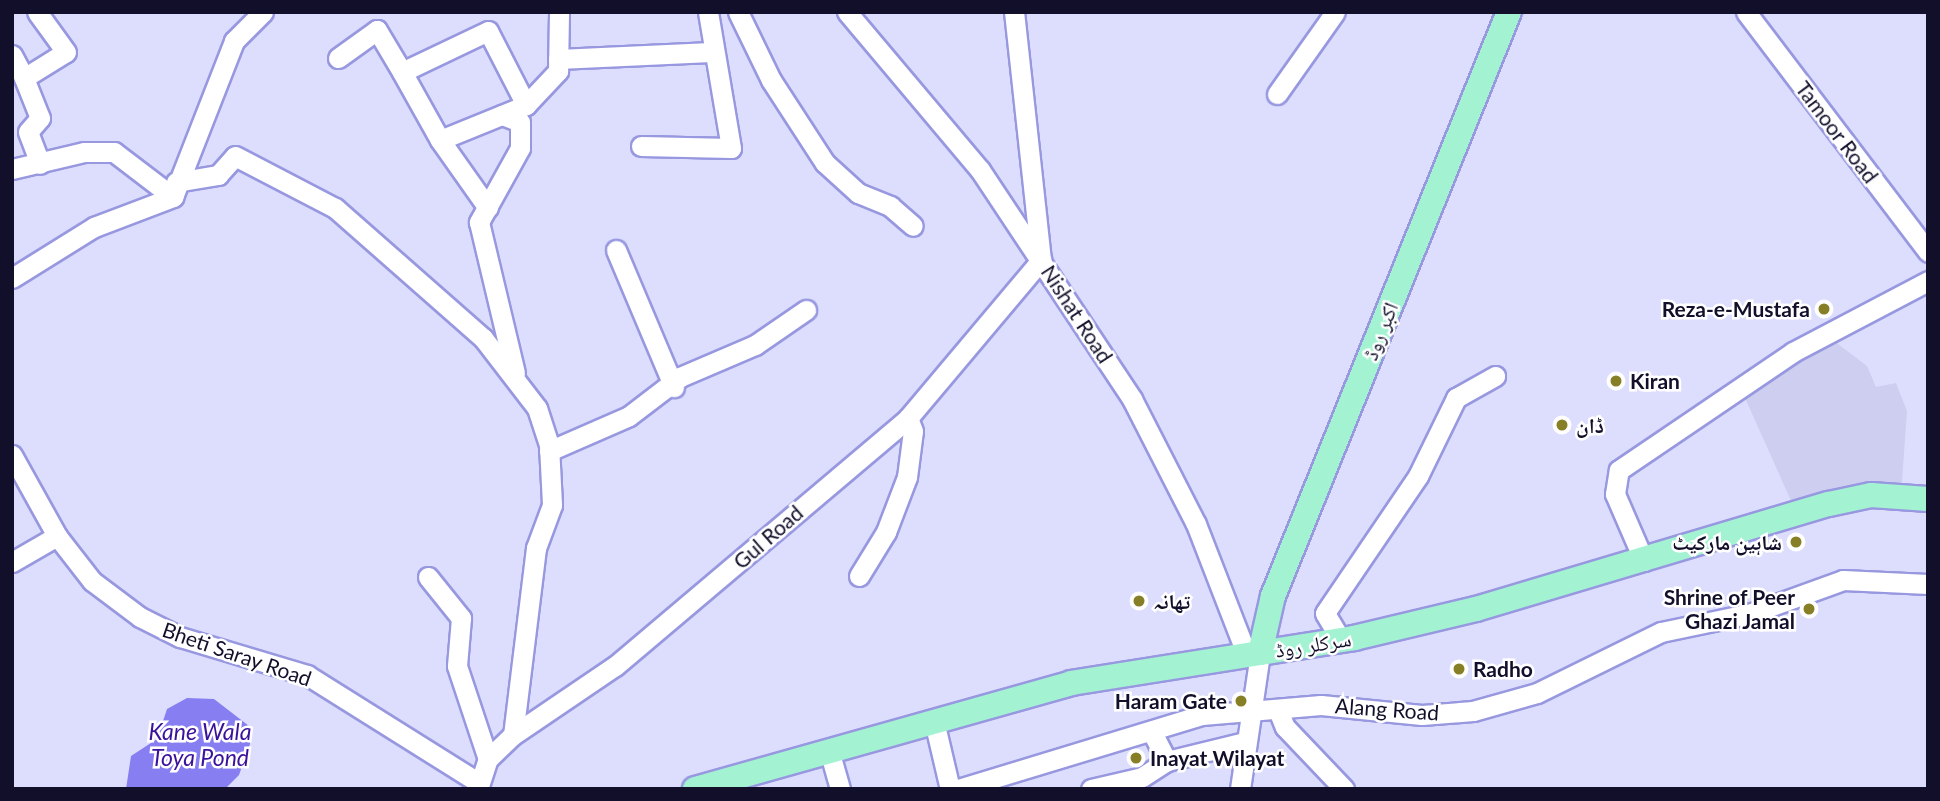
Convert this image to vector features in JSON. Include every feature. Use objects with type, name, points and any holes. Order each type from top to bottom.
[{"type":"main road","name":"اکبر روڈ","points":[[1253,653],[1269,605],[1509,12]]},
{"type":"main road","name":"سرکلر روڈ","points":[[695,789],[1071,684],[1341,640],[1644,561],[1871,495],[1928,499]]},
{"type":"street","points":[[24,78],[66,52],[37,12]]},
{"type":"street","points":[[175,189],[234,41],[262,12]]},
{"type":"street","points":[[440,140],[526,105],[558,71],[559,12]]},
{"type":"street","points":[[641,146],[732,148],[711,52],[708,12]]},
{"type":"street","points":[[738,12],[771,80],[825,163],[858,193],[890,206],[913,226]]},
{"type":"street","name":"Nishat Road","points":[[847,12],[937,114],[1041,260],[1132,399],[1196,524],[1253,653]]},
{"type":"street","points":[[1014,12],[1041,260]]},
{"type":"street","points":[[1277,94],[1335,12]]},
{"type":"street","name":"Tamoor Road","points":[[1748,13],[1928,252]]},
{"type":"street","points":[[338,58],[377,30],[440,140],[488,208]]},
{"type":"street","points":[[402,72],[488,31],[526,105]]},
{"type":"street","points":[[558,60],[711,52]]},
{"type":"street","points":[[12,55],[40,118],[28,132],[40,164]]},
{"type":"street","points":[[502,115],[520,122],[520,148],[479,222],[516,376]]},
{"type":"street","points":[[12,169],[114,152],[175,189]]},
{"type":"street","points":[[12,278],[94,227],[175,189],[218,175],[235,156],[335,208],[483,338],[516,376],[537,408],[549,451],[552,505],[536,548],[513,734]]},
{"type":"street","points":[[617,250],[674,387]]},
{"type":"street","name":"Gul Road","points":[[477,785],[488,759],[513,734],[615,666],[908,418],[1041,260]]},
{"type":"street","points":[[1644,561],[1615,494],[1619,470],[1793,352],[1928,281]]},
{"type":"street","points":[[549,451],[629,416],[674,387],[680,377],[755,345],[806,310]]},
{"type":"street","points":[[1341,640],[1325,613],[1418,476],[1456,398],[1495,376]]},
{"type":"street","points":[[859,576],[886,533],[907,477],[913,431],[908,418]]},
{"type":"street","name":"Bheti Saray Road","points":[[12,455],[57,536],[92,581],[140,617],[180,637],[307,675],[477,785]]},
{"type":"street","points":[[12,562],[57,536]]},
{"type":"street","points":[[428,577],[461,618],[457,666],[488,759]]},
{"type":"street","name":"Alang Road","points":[[971,787],[1202,716],[1321,705],[1422,715],[1473,711],[1537,693],[1661,632],[1752,613],[1843,580],[1928,584]]},
{"type":"street","points":[[1240,789],[1250,713],[1253,653]]},
{"type":"street","points":[[1278,710],[1285,727],[1344,789]]},
{"type":"street","points":[[934,721],[950,789]]},
{"type":"street","points":[[1152,732],[1167,761]]},
{"type":"street","points":[[1091,789],[1125,785],[1167,761],[1245,742]]},
{"type":"street","points":[[829,750],[839,789]]},
{"type":"shaded area","points":[[1826,335],[1867,366],[1876,387],[1896,383],[1907,411],[1901,495],[1797,514],[1740,387]]},
{"type":"water","name":"Kane Wala Toya Pond","points":[[187,698],[214,699],[249,726],[250,744],[239,775],[225,789],[126,789],[131,756],[157,739],[167,709]]},
{"type":"place","name":"Reza-e-Mustafa","points":[[1824,309]]},
{"type":"place","name":"Kiran","points":[[1616,381]]},
{"type":"place","name":"ڈان","points":[[1562,425]]},
{"type":"place","name":"شاہین مارکیٹ","points":[[1796,542]]},
{"type":"place","name":"تھانہ","points":[[1139,601]]},
{"type":"place","name":"Shrine of Peer Ghazi Jamal","points":[[1809,609]]},
{"type":"place","name":"Radho","points":[[1459,669]]},
{"type":"place","name":"Haram Gate","points":[[1241,701]]},
{"type":"place","name":"Inayat Wilayat","points":[[1136,758]]}]
